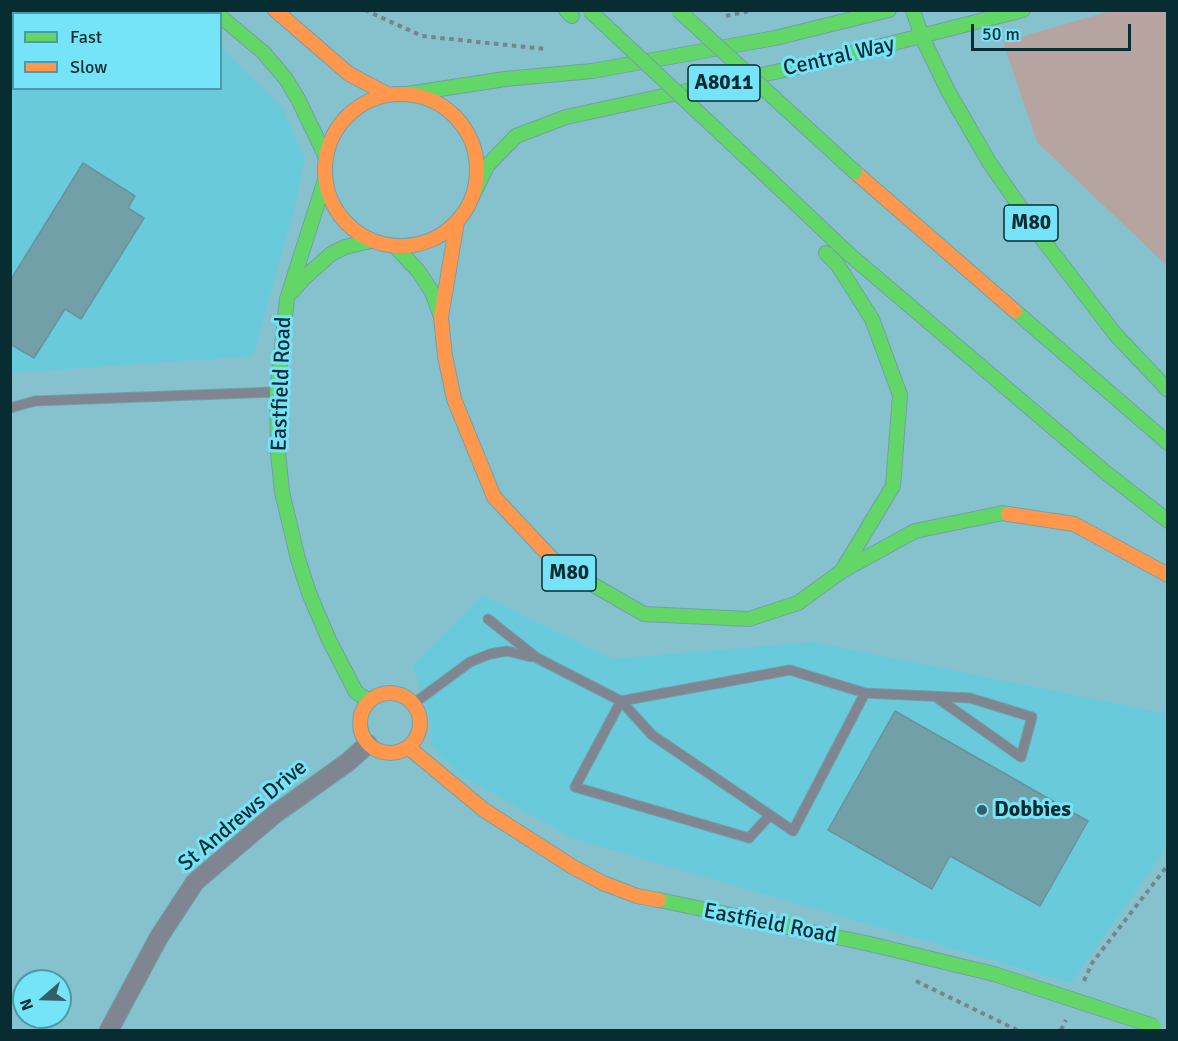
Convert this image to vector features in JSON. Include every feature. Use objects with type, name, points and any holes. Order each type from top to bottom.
[{"type":"main road","points":[[275,10],[349,74],[389,95]]},
{"type":"main road","points":[[589,10],[850,255],[1096,464],[1167,521]]},
{"type":"main road","points":[[678,10],[855,172],[1167,442]]},
{"type":"main road","name":"Central Way","points":[[407,94],[505,79],[604,69],[775,38],[889,10]]},
{"type":"main road","points":[[913,10],[922,37]]},
{"type":"main road","name":"Central Way","points":[[473,195],[487,166],[516,136],[566,117],[803,66],[1023,10]]},
{"type":"main road","points":[[222,16],[264,53],[286,79],[326,157]]},
{"type":"main road","name":"M80","points":[[922,37],[948,91],[989,162],[1043,240],[1114,334],[1167,390]]},
{"type":"main road","points":[[615,56],[675,112]]},
{"type":"main road","name":"A8011","points":[[407,94],[424,98],[445,108],[462,124],[473,145],[477,168],[473,195],[465,211],[457,222],[439,237],[418,245],[396,247],[371,241],[353,230],[342,220],[331,201],[325,180],[326,157],[335,131],[351,112],[373,99],[389,95],[407,94]]},
{"type":"main road","name":"Eastfield Road","points":[[325,180],[286,298],[277,392],[278,452],[282,492],[298,559],[309,593],[329,640],[356,692],[369,701]]},
{"type":"main road","name":"M80","points":[[441,317],[457,222]]},
{"type":"main road","name":"M80","points":[[812,240],[837,264],[872,319],[900,395],[893,486],[842,571]]},
{"type":"main road","name":"Eastfield Road","points":[[286,298],[331,254],[345,247],[371,241]]},
{"type":"main road","name":"M80","points":[[396,247],[419,272],[432,292],[441,317],[453,399],[494,497],[560,567],[644,614],[749,619],[798,603],[842,571],[915,531],[1003,513],[1074,524],[1167,575]]},
{"type":"main road","points":[[387,693],[405,697],[413,704],[420,721],[415,740],[408,747],[392,753],[375,749],[368,744],[360,727],[360,717],[369,701],[387,693]]},
{"type":"main road","name":"Eastfield Road","points":[[408,747],[484,810],[573,867],[603,883],[637,896],[870,944],[994,974],[1160,1028]]},
{"type":"street","name":"St Andrews Drive","points":[[109,1030],[159,937],[195,882],[275,814],[348,762],[368,744]]},
{"type":"lane","points":[[10,408],[36,401],[277,392]]},
{"type":"lane","points":[[488,619],[537,658],[621,701],[652,735],[793,831],[864,693]]},
{"type":"lane","points":[[413,704],[470,662],[490,654],[507,651],[537,658]]},
{"type":"lane","points":[[621,701],[790,670],[864,693],[970,698],[1032,717],[1021,757],[936,697]]},
{"type":"lane","points":[[621,701],[575,787],[749,838],[770,815]]},
{"type":"path","points":[[1083,982],[1092,963],[1167,865]]},
{"type":"path","points":[[906,976],[1017,1030]]},
{"type":"path","points":[[1061,1030],[1070,1011]]},
{"type":"shaded area","points":[[11,11],[181,11],[182,12],[12,12],[12,90],[222,90],[222,49],[283,109],[305,159],[294,210],[253,356],[11,373]]},
{"type":"shaded area","points":[[1110,11],[1167,11],[1167,266],[1037,142],[1003,42]]},
{"type":"shaded area","points":[[483,595],[612,659],[813,642],[1167,714],[1167,847],[1071,983],[574,839],[460,775],[431,746],[432,728],[413,665]]},
{"type":"building","points":[[83,163],[135,196],[128,208],[144,218],[81,319],[65,309],[34,358],[10,344],[10,281]]},
{"type":"building","points":[[895,711],[1088,821],[1040,906],[950,856],[932,889],[828,830]]},
{"type":"traffic: fast","points":[[566,10],[572,16]]},
{"type":"traffic: fast","points":[[589,10],[795,203]]},
{"type":"traffic: fast","points":[[678,10],[855,172]]},
{"type":"traffic: fast","points":[[407,94],[505,79],[592,71],[775,38],[889,10]]},
{"type":"traffic: fast","points":[[913,10],[922,37],[948,91],[989,162],[1043,240],[1115,334],[1168,390]]},
{"type":"traffic: fast","points":[[473,195],[487,166],[516,136],[566,117],[803,66],[1023,10]]},
{"type":"traffic: fast","points":[[222,18],[264,53],[286,79],[326,157]]},
{"type":"traffic: fast","points":[[325,180],[287,299],[277,392],[278,452],[282,492],[298,559],[309,593],[329,640],[356,692],[369,701]]},
{"type":"traffic: fast","points":[[795,203],[850,255],[1105,472],[1168,521]]},
{"type":"traffic: fast","points":[[293,291],[331,254],[345,247],[371,241]]},
{"type":"traffic: fast","points":[[396,247],[419,272],[432,292],[441,317]]},
{"type":"traffic: fast","points":[[826,253],[837,264],[872,319],[900,395],[893,486],[843,569]]},
{"type":"traffic: fast","points":[[1015,311],[1168,443]]},
{"type":"traffic: fast","points":[[557,564],[644,614],[749,619],[798,603],[842,571],[915,531],[1003,513],[1008,514]]},
{"type":"traffic: fast","points":[[659,900],[870,944],[994,974]]},
{"type":"traffic: fast","points":[[994,974],[1154,1026]]},
{"type":"traffic: slow","points":[[275,10],[349,74],[389,95]]},
{"type":"traffic: slow","points":[[401,94],[430,100],[455,116],[471,141],[477,170],[471,199],[455,224],[430,240],[401,246],[372,240],[347,224],[331,199],[325,170],[331,141],[347,116],[372,100],[401,94]]},
{"type":"traffic: slow","points":[[855,172],[1015,311]]},
{"type":"traffic: slow","points":[[457,222],[441,317],[445,356],[454,399],[494,497],[557,564]]},
{"type":"traffic: slow","points":[[1008,514],[1074,524],[1168,575]]},
{"type":"traffic: slow","points":[[390,693],[407,698],[415,706],[420,723],[415,740],[407,748],[390,753],[373,748],[365,740],[360,723],[365,706],[373,698],[390,693]]},
{"type":"traffic: slow","points":[[408,747],[484,810],[573,867],[603,883],[637,896],[659,900]]},
{"type":"place","name":"Dobbies","points":[[982,810]]}]
